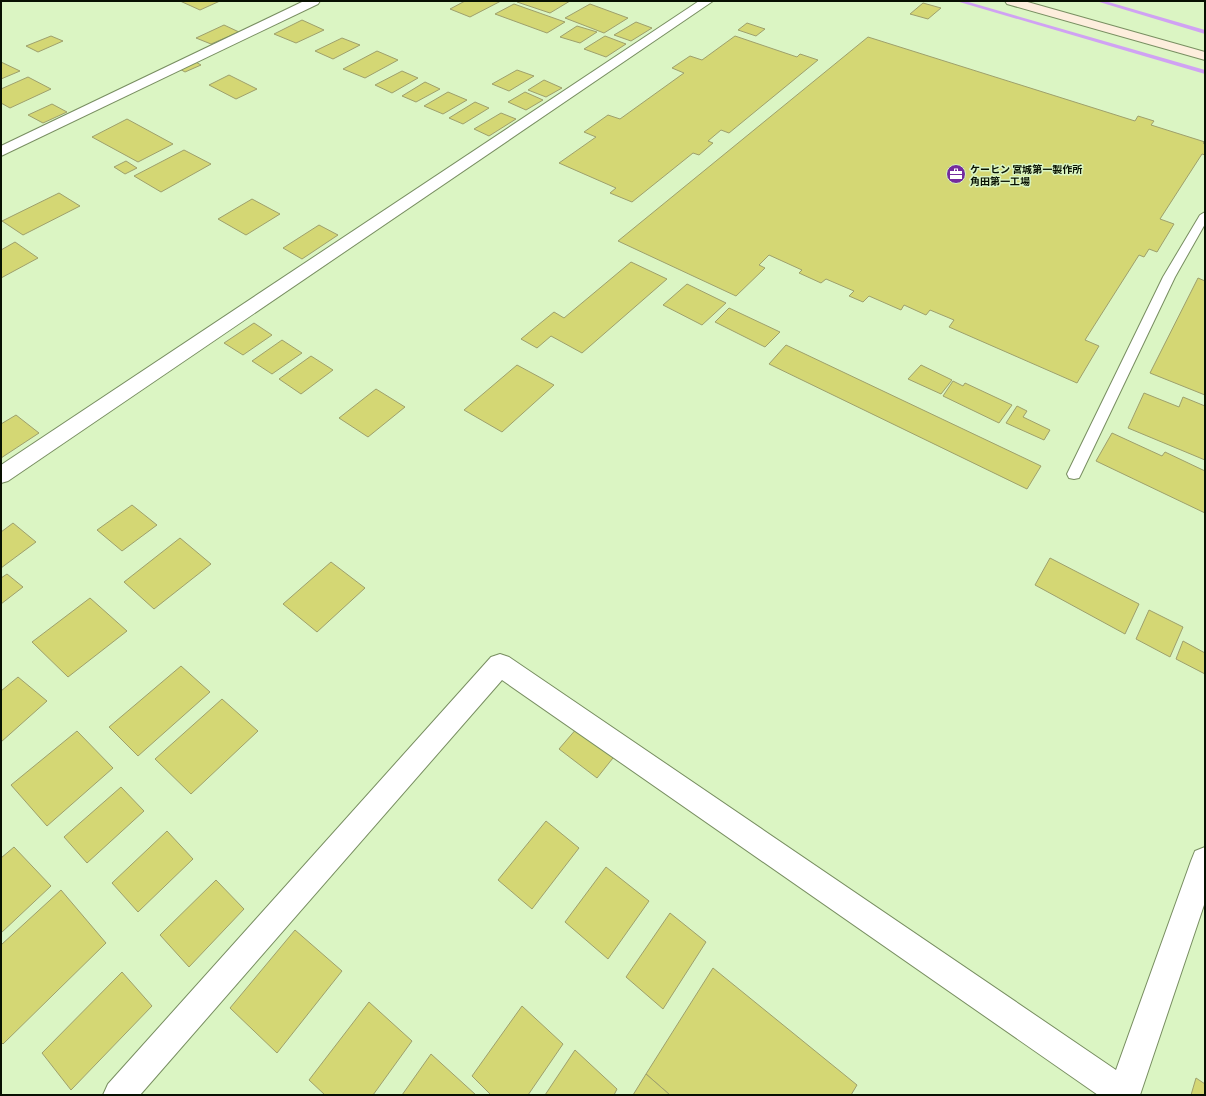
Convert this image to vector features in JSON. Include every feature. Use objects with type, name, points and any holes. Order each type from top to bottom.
[{"type":"street","points":[[1,152],[314,1]]},
{"type":"street","points":[[1,475],[707,1]]},
{"type":"street","points":[[1011,1],[1205,56]]},
{"type":"street","points":[[119,1095],[500,665],[1123,1094],[1205,861]]},
{"type":"lane","points":[[1074,474],[1169,277],[1205,215]]},
{"type":"building","points":[[180,1],[220,1],[200,10]]},
{"type":"building","points":[[465,1],[501,1],[470,17],[450,9]]},
{"type":"building","points":[[570,1],[550,13],[517,2]]},
{"type":"building","points":[[923,3],[941,8],[928,19],[910,14]]},
{"type":"building","points":[[514,4],[565,22],[547,33],[495,14]]},
{"type":"building","points":[[590,4],[628,18],[604,33],[565,18]]},
{"type":"building","points":[[302,20],[324,30],[296,43],[274,34]]},
{"type":"building","points":[[636,22],[652,28],[631,41],[614,35]]},
{"type":"building","points":[[747,23],[765,29],[756,36],[738,30]]},
{"type":"building","points":[[224,25],[239,32],[211,44],[196,38]]},
{"type":"building","points":[[577,26],[597,32],[580,43],[560,37]]},
{"type":"building","points":[[51,36],[63,41],[38,52],[26,46]]},
{"type":"building","points":[[605,36],[626,44],[606,57],[584,49]]},
{"type":"building","points":[[735,36],[797,57],[800,54],[818,60],[729,133],[721,130],[708,141],[713,143],[699,155],[693,153],[632,202],[610,193],[616,188],[559,163],[596,137],[584,132],[608,115],[620,119],[684,73],[672,68],[690,56],[702,60]]},
{"type":"building","points":[[868,37],[1135,121],[1138,116],[1154,121],[1151,125],[1205,142],[1203,143],[1205,144],[1205,155],[1202,154],[1160,219],[1174,224],[1157,252],[1149,249],[1144,257],[1139,255],[1085,340],[1099,346],[1077,383],[949,327],[954,320],[930,310],[926,315],[904,305],[901,310],[869,296],[863,302],[849,296],[854,291],[826,279],[821,283],[799,273],[802,270],[769,255],[759,265],[765,268],[736,296],[618,241]]},
{"type":"building","points":[[342,38],[360,45],[333,59],[315,51]]},
{"type":"building","points":[[377,51],[398,60],[365,78],[343,69]]},
{"type":"building","points":[[194,61],[201,65],[185,72],[178,68]]},
{"type":"building","points":[[1,62],[20,71],[1,79]]},
{"type":"building","points":[[517,70],[534,76],[509,91],[492,84]]},
{"type":"building","points":[[402,71],[418,78],[392,93],[375,85]]},
{"type":"building","points":[[229,75],[257,89],[236,99],[209,85]]},
{"type":"building","points":[[28,77],[51,89],[10,108],[1,103],[1,89]]},
{"type":"building","points":[[544,80],[562,88],[546,97],[528,90]]},
{"type":"building","points":[[425,82],[440,89],[416,102],[402,96]]},
{"type":"building","points":[[448,92],[467,100],[443,114],[424,106]]},
{"type":"building","points":[[525,92],[543,100],[526,110],[508,102]]},
{"type":"building","points":[[475,102],[489,108],[463,124],[449,118]]},
{"type":"building","points":[[52,104],[67,112],[43,123],[28,115]]},
{"type":"building","points":[[501,113],[516,119],[489,136],[474,129]]},
{"type":"building","points":[[127,119],[173,144],[138,162],[92,137]]},
{"type":"building","points":[[184,150],[211,164],[161,192],[134,176]]},
{"type":"building","points":[[126,161],[137,168],[125,174],[114,167]]},
{"type":"building","points":[[59,193],[80,206],[23,235],[2,221]]},
{"type":"building","points":[[252,199],[280,214],[246,235],[218,219]]},
{"type":"building","points":[[319,225],[338,235],[302,259],[283,248]]},
{"type":"building","points":[[15,242],[38,258],[1,278],[1,250]]},
{"type":"building","points":[[631,262],[667,279],[582,353],[551,336],[537,348],[521,339],[554,312],[564,318]]},
{"type":"building","points":[[1198,278],[1205,281],[1205,395],[1150,373]]},
{"type":"building","points":[[687,284],[726,303],[702,325],[663,305]]},
{"type":"building","points":[[729,308],[780,332],[765,347],[715,322]]},
{"type":"building","points":[[254,323],[272,335],[243,355],[224,343]]},
{"type":"building","points":[[282,340],[302,353],[272,374],[252,361]]},
{"type":"building","points":[[786,345],[1041,466],[1027,489],[769,364]]},
{"type":"building","points":[[311,356],[333,370],[301,394],[279,379]]},
{"type":"building","points":[[517,365],[554,385],[502,432],[464,410]]},
{"type":"building","points":[[921,365],[952,380],[941,394],[908,379]]},
{"type":"building","points":[[953,381],[963,386],[965,383],[1012,405],[999,423],[943,396]]},
{"type":"building","points":[[376,389],[405,407],[368,437],[339,418]]},
{"type":"building","points":[[1144,393],[1179,407],[1183,397],[1205,406],[1205,460],[1128,428]]},
{"type":"building","points":[[1017,406],[1027,411],[1023,417],[1050,430],[1044,440],[1006,423]]},
{"type":"building","points":[[16,415],[39,433],[1,458],[1,424]]},
{"type":"building","points":[[1112,433],[1162,456],[1165,452],[1205,471],[1205,513],[1096,461]]},
{"type":"building","points":[[132,505],[157,525],[122,551],[97,530]]},
{"type":"building","points":[[13,523],[36,542],[1,568],[1,532]]},
{"type":"building","points":[[180,538],[211,564],[154,609],[124,582]]},
{"type":"building","points":[[1050,558],[1139,604],[1125,634],[1035,585]]},
{"type":"building","points":[[331,562],[365,588],[317,632],[283,604]]},
{"type":"building","points":[[7,574],[23,587],[1,604],[1,578]]},
{"type":"building","points":[[90,598],[127,631],[68,677],[32,642]]},
{"type":"building","points":[[1149,610],[1183,627],[1170,657],[1136,639]]},
{"type":"building","points":[[1183,641],[1205,653],[1205,674],[1176,659]]},
{"type":"building","points":[[181,666],[210,692],[138,756],[109,727]]},
{"type":"building","points":[[18,677],[47,701],[1,742],[1,691]]},
{"type":"building","points":[[222,699],[258,731],[191,794],[155,759]]},
{"type":"building","points":[[584,720],[621,748],[597,778],[559,749]]},
{"type":"building","points":[[77,731],[113,768],[47,826],[11,785]]},
{"type":"building","points":[[121,787],[144,811],[87,863],[64,837]]},
{"type":"building","points":[[546,821],[579,848],[532,909],[498,880]]},
{"type":"building","points":[[167,831],[193,859],[138,912],[112,883]]},
{"type":"building","points":[[14,847],[51,886],[1,933],[1,858]]},
{"type":"building","points":[[606,867],[649,901],[608,959],[565,922]]},
{"type":"building","points":[[216,880],[244,909],[189,967],[160,935]]},
{"type":"building","points":[[61,890],[106,943],[3,1044],[1,1042],[1,945]]},
{"type":"building","points":[[670,913],[706,942],[663,1009],[626,977]]},
{"type":"building","points":[[295,930],[342,971],[277,1053],[230,1008]]},
{"type":"building","points":[[713,968],[857,1085],[851,1095],[670,1095],[646,1074]]},
{"type":"building","points":[[122,972],[152,1006],[71,1090],[42,1053]]},
{"type":"building","points":[[369,1002],[412,1041],[373,1095],[325,1095],[309,1080]]},
{"type":"building","points":[[522,1006],[563,1044],[528,1095],[491,1095],[472,1076]]},
{"type":"building","points":[[575,1050],[617,1089],[614,1095],[545,1095]]},
{"type":"building","points":[[431,1054],[476,1095],[402,1095]]},
{"type":"building","points":[[646,1074],[670,1095],[633,1095]]},
{"type":"building","points":[[1196,1078],[1205,1084],[1205,1095],[1191,1095]]},
{"type":"waterway","points":[[959,1],[1205,72]]},
{"type":"waterway","points":[[1099,1],[1205,32]]},
{"type":"place","name":"ケーヒン 宮城第一製作所 角田第一工場","points":[[956,174]]}]
